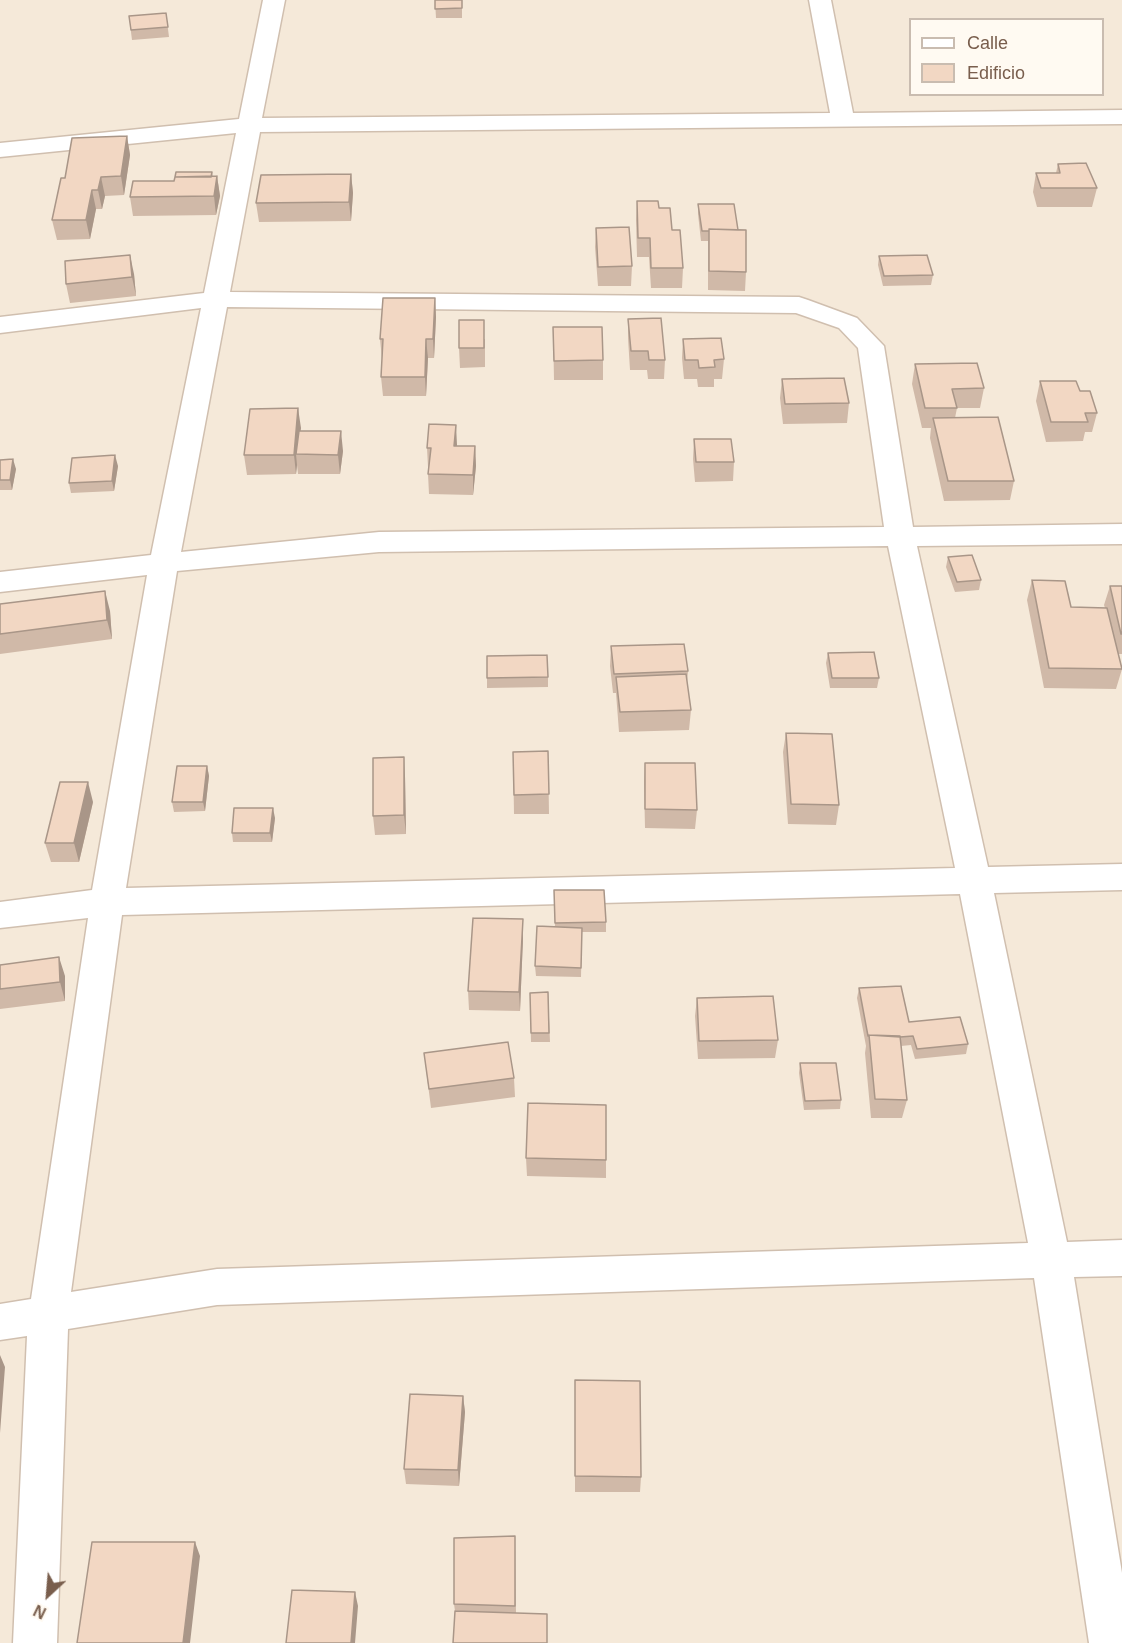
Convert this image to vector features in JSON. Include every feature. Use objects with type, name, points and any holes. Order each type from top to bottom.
[{"type":"street","points":[[35,1643],[48,1316],[107,902],[164,563],[274,0]]},
{"type":"street","points":[[820,0],[843,119]]},
{"type":"street","points":[[0,150],[249,125],[1122,117]]},
{"type":"street","points":[[0,325],[215,299],[799,305],[848,323],[871,346],[900,535],[974,879],[1051,1259],[1111,1643]]},
{"type":"street","points":[[0,582],[379,542],[1122,534]]},
{"type":"street","points":[[0,915],[107,902],[1122,877]]},
{"type":"street","points":[[0,1322],[217,1287],[1122,1258]]},
{"type":"shaded area","points":[[0,0],[1122,0],[1122,1643],[0,1643]]},
{"type":"building","points":[[435,0],[462,0],[462,8],[435,9]]},
{"type":"building","points":[[166,13],[168,27],[131,30],[129,16]]},
{"type":"building","points":[[127,136],[121,176],[101,177],[98,190],[92,190],[86,220],[52,220],[61,178],[65,178],[72,138]]},
{"type":"building","points":[[1086,163],[1097,188],[1041,188],[1036,173],[1060,173],[1058,164]]},
{"type":"building","points":[[176,172],[212,172],[211,177],[175,177]]},
{"type":"building","points":[[351,174],[349,202],[256,203],[261,175]]},
{"type":"building","points":[[217,176],[214,196],[130,197],[133,181],[174,181],[175,177]]},
{"type":"building","points":[[637,201],[658,201],[659,208],[670,208],[672,230],[680,230],[683,268],[651,268],[650,238],[638,238]]},
{"type":"building","points":[[698,204],[734,204],[738,230],[709,229],[709,231],[702,231]]},
{"type":"building","points":[[629,227],[632,266],[598,267],[596,228]]},
{"type":"building","points":[[709,229],[746,230],[746,272],[709,271]]},
{"type":"building","points":[[130,255],[132,277],[66,284],[65,261]]},
{"type":"building","points":[[927,255],[933,275],[884,276],[879,256]]},
{"type":"building","points":[[383,298],[435,298],[433,339],[426,339],[425,377],[381,377],[383,339],[380,339]]},
{"type":"building","points":[[661,318],[665,360],[649,360],[648,351],[631,351],[628,319]]},
{"type":"building","points":[[459,320],[484,320],[484,348],[459,348]]},
{"type":"building","points":[[553,327],[602,327],[603,360],[554,361]]},
{"type":"building","points":[[721,338],[724,359],[714,360],[715,367],[699,368],[698,360],[685,360],[683,339]]},
{"type":"building","points":[[977,363],[984,388],[952,389],[957,408],[925,408],[915,364]]},
{"type":"building","points":[[844,378],[849,403],[785,404],[782,379]]},
{"type":"building","points":[[1040,381],[1076,381],[1080,391],[1090,391],[1097,413],[1085,413],[1088,422],[1051,422]]},
{"type":"building","points":[[298,408],[294,455],[244,455],[250,409]]},
{"type":"building","points":[[998,417],[1014,481],[948,481],[933,418]]},
{"type":"building","points":[[429,424],[456,425],[454,446],[475,446],[473,475],[428,474],[431,448],[427,448]]},
{"type":"building","points":[[299,431],[341,431],[338,455],[296,454]]},
{"type":"building","points":[[694,439],[731,439],[734,462],[696,462]]},
{"type":"building","points":[[115,455],[112,481],[69,483],[72,458]]},
{"type":"building","points":[[13,459],[10,480],[0,480],[0,460]]},
{"type":"building","points":[[972,555],[981,580],[957,582],[948,557]]},
{"type":"building","points":[[1032,580],[1065,581],[1071,607],[1107,608],[1122,669],[1049,668]]},
{"type":"building","points":[[1110,586],[1122,586],[1122,634],[1121,634]]},
{"type":"building","points":[[105,591],[107,620],[0,634],[0,604]]},
{"type":"building","points":[[684,644],[688,671],[614,674],[611,646]]},
{"type":"building","points":[[874,652],[879,678],[832,678],[828,653]]},
{"type":"building","points":[[547,655],[548,677],[487,678],[487,656]]},
{"type":"building","points":[[686,674],[691,710],[620,712],[616,677]]},
{"type":"building","points":[[786,733],[832,734],[839,805],[791,804]]},
{"type":"building","points":[[548,751],[549,794],[514,795],[513,752]]},
{"type":"building","points":[[404,757],[404,815],[373,816],[373,758]]},
{"type":"building","points":[[645,763],[695,763],[697,810],[645,809]]},
{"type":"building","points":[[177,766],[207,766],[203,802],[172,802]]},
{"type":"building","points":[[60,782],[88,782],[74,843],[45,843]]},
{"type":"building","points":[[234,808],[273,808],[270,833],[232,833]]},
{"type":"building","points":[[554,890],[604,890],[606,922],[555,923]]},
{"type":"building","points":[[473,918],[523,919],[519,992],[468,991]]},
{"type":"building","points":[[537,926],[582,928],[581,968],[535,966]]},
{"type":"building","points":[[59,957],[60,982],[0,989],[0,965]]},
{"type":"building","points":[[901,986],[909,1022],[960,1017],[968,1044],[917,1049],[913,1036],[868,1036],[859,988]]},
{"type":"building","points":[[548,992],[549,1033],[531,1033],[530,993]]},
{"type":"building","points":[[773,996],[778,1040],[699,1041],[697,998]]},
{"type":"building","points":[[869,1035],[900,1036],[907,1100],[875,1099]]},
{"type":"building","points":[[508,1042],[514,1078],[429,1089],[424,1053]]},
{"type":"building","points":[[800,1063],[836,1063],[841,1100],[805,1101]]},
{"type":"building","points":[[528,1103],[606,1105],[606,1160],[526,1158]]},
{"type":"building","points":[[575,1380],[640,1381],[641,1477],[575,1476]]},
{"type":"building","points":[[410,1394],[463,1396],[458,1470],[404,1469]]},
{"type":"building","points":[[515,1536],[515,1606],[454,1604],[454,1538]]},
{"type":"building","points":[[92,1542],[195,1542],[183,1643],[77,1643]]},
{"type":"building","points":[[292,1590],[355,1592],[351,1643],[286,1643]]},
{"type":"building","points":[[455,1611],[547,1614],[547,1643],[453,1643]]}]
